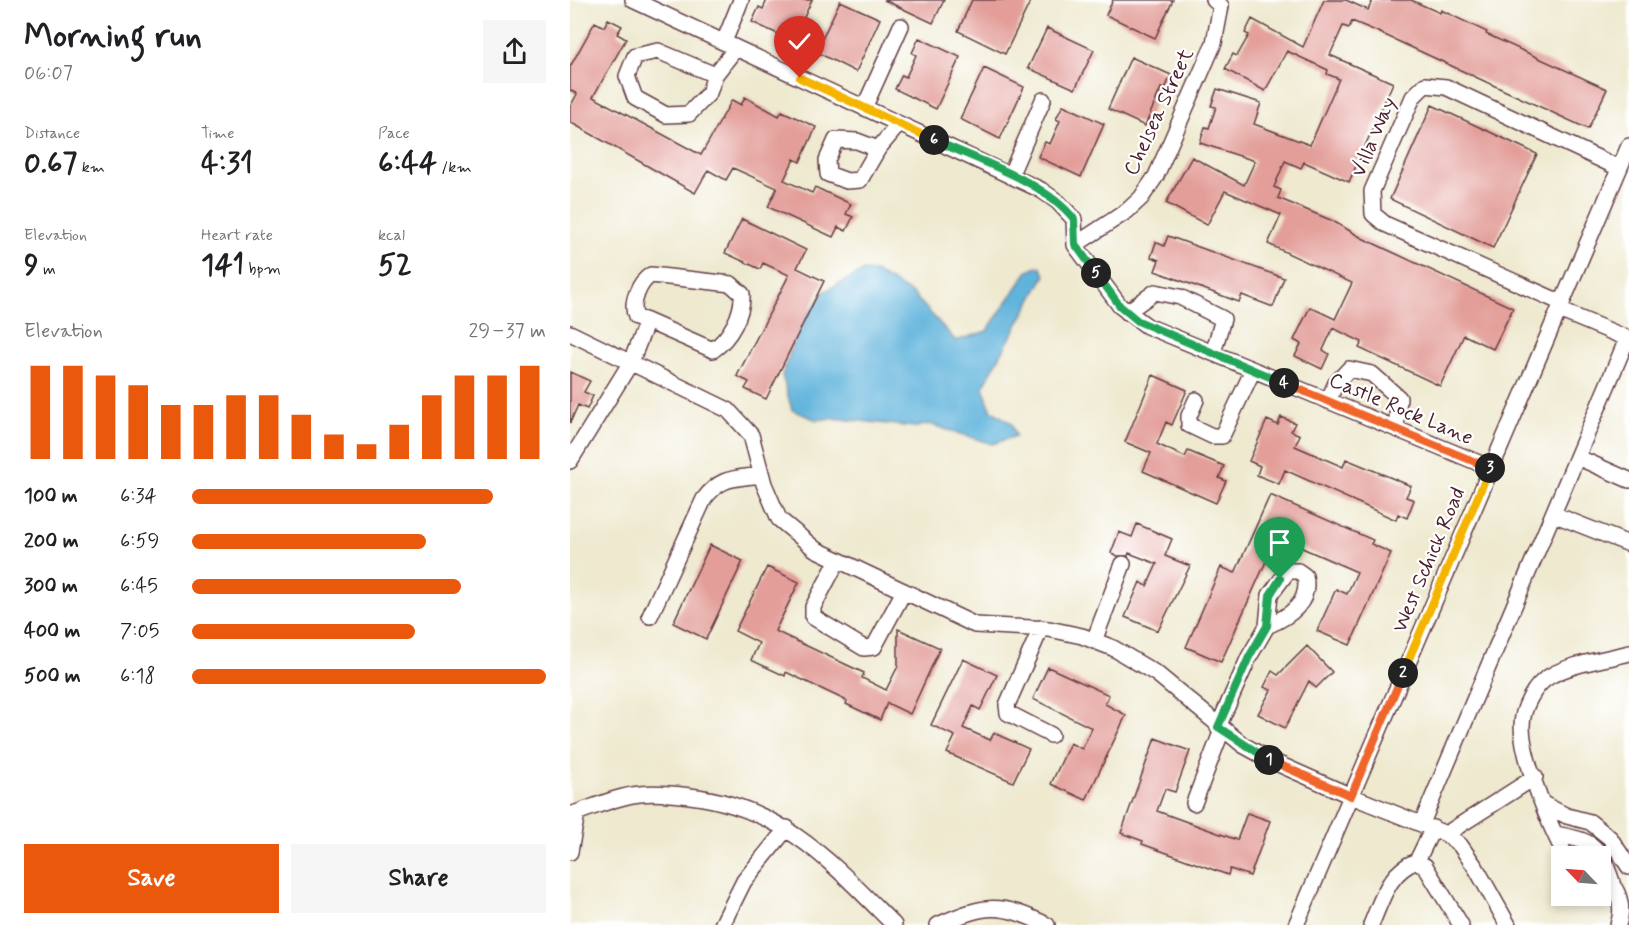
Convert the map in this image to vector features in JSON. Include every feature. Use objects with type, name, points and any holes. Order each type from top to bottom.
[{"type":"street","name":"Castle Rock Lane","points":[[633,0],[1041,190],[1066,208],[1074,219],[1075,244],[1127,312],[1147,326],[1491,468]]},
{"type":"street","points":[[715,75],[658,51],[635,56],[627,76],[635,98],[666,115],[690,114],[709,93],[730,45],[741,0]]},
{"type":"street","name":"Chelsea Street","points":[[1075,244],[1127,211],[1141,198],[1156,176],[1214,43],[1221,6],[1214,0]]},
{"type":"street","points":[[864,108],[902,26]]},
{"type":"street","name":"Villa Way","points":[[1560,307],[1385,224],[1373,214],[1372,191],[1413,97],[1425,85],[1446,87],[1619,168]]},
{"type":"street","points":[[1010,176],[1043,100]]},
{"type":"street","points":[[878,149],[899,124]]},
{"type":"street","name":"West Schick Road","points":[[1296,925],[1629,146]]},
{"type":"street","points":[[651,275],[731,284],[742,294],[737,318],[722,342],[713,350],[647,321],[636,317],[634,305],[640,284],[651,275]]},
{"type":"street","points":[[1127,312],[1155,292],[1180,297],[1223,319],[1213,353]]},
{"type":"street","points":[[1371,925],[1389,885],[1401,867],[1417,861],[1434,828],[1553,514],[1628,339],[1560,307]]},
{"type":"street","points":[[570,461],[631,362],[647,321]]},
{"type":"street","points":[[570,333],[728,410],[751,435],[761,475],[778,519],[801,540],[975,625],[1041,628],[1094,640],[1113,648],[1157,674],[1220,729],[1274,762],[1351,796],[1434,828],[1460,845],[1476,868],[1508,925]]},
{"type":"street","points":[[1328,401],[1336,383],[1348,369],[1372,374],[1399,398],[1396,429]]},
{"type":"street","points":[[1196,400],[1189,416],[1189,425],[1212,436],[1222,436],[1253,370]]},
{"type":"street","points":[[1577,457],[1629,480]]},
{"type":"street","points":[[650,616],[704,499],[714,486],[722,481],[761,475]]},
{"type":"street","points":[[1553,514],[1629,544]]},
{"type":"street","points":[[838,560],[813,607],[813,617],[864,648],[874,647],[904,591]]},
{"type":"street","points":[[1094,640],[1123,564]]},
{"type":"street","points":[[1194,803],[1249,657],[1267,626]]},
{"type":"street","points":[[1041,628],[1007,705],[1008,713],[1051,735]]},
{"type":"street","points":[[1561,846],[1524,748],[1522,724],[1536,687],[1548,676],[1629,653]]},
{"type":"street","points":[[1434,828],[1535,777]]},
{"type":"street","points":[[570,852],[573,814],[639,794],[673,794],[729,803],[787,828],[832,862],[894,925]]},
{"type":"street","points":[[1545,805],[1567,816],[1590,822],[1610,838],[1629,867]]},
{"type":"street","points":[[722,925],[744,881],[787,828]]},
{"type":"street","points":[[1555,834],[1594,846]]},
{"type":"street","points":[[1417,861],[1425,866],[1461,925]]},
{"type":"street","points":[[1611,883],[1624,891],[1618,925]]},
{"type":"street","points":[[938,925],[976,908],[999,908],[1016,912],[1047,925]]},
{"type":"water","points":[[1040,266],[1045,275],[983,387],[991,410],[1011,423],[1016,436],[992,444],[929,424],[916,427],[832,418],[817,420],[792,410],[782,375],[800,326],[825,291],[864,271],[875,272],[913,294],[956,341],[987,331],[1028,271]]},
{"type":"building","points":[[767,0],[812,0],[793,41],[752,22],[759,7],[763,9]]},
{"type":"building","points":[[884,0],[944,0],[933,23]]},
{"type":"building","points":[[972,0],[1031,0],[1005,54],[958,31]]},
{"type":"building","points":[[1113,0],[1173,0],[1155,38],[1106,15]]},
{"type":"building","points":[[1324,0],[1346,0],[1368,10],[1373,0],[1411,0],[1440,13],[1441,10],[1487,32],[1486,34],[1607,89],[1588,129],[1376,31],[1352,21],[1349,28],[1343,26],[1330,55],[1393,83],[1349,182],[1304,162],[1301,168],[1285,161],[1274,187],[1281,190],[1278,198],[1333,221],[1362,238],[1513,308],[1493,349],[1464,335],[1440,386],[1359,348],[1362,342],[1333,328],[1323,350],[1329,354],[1322,369],[1295,356],[1301,344],[1294,340],[1310,307],[1335,319],[1352,283],[1268,244],[1281,215],[1225,191],[1207,225],[1166,203],[1192,157],[1244,185],[1255,161],[1200,143],[1205,127],[1209,128],[1216,107],[1211,106],[1217,89],[1261,103],[1254,124],[1310,145],[1339,79],[1327,74],[1328,70],[1287,51],[1265,91],[1225,69],[1233,54],[1237,56],[1249,35],[1245,33],[1252,19],[1303,47]]},
{"type":"building","points":[[840,1],[880,19],[856,72],[816,52]]},
{"type":"building","points":[[608,19],[622,26],[617,34],[626,39],[593,97],[701,155],[732,100],[741,105],[745,97],[779,116],[782,111],[816,127],[800,162],[794,159],[784,180],[812,193],[815,187],[851,204],[846,214],[853,217],[846,231],[838,227],[833,237],[768,207],[777,188],[733,168],[726,180],[708,170],[695,193],[570,122],[570,107],[577,94],[570,90],[570,67],[595,22],[604,27]]},
{"type":"building","points":[[1047,28],[1094,50],[1075,89],[1028,68]]},
{"type":"building","points":[[919,38],[960,57],[936,109],[895,89],[902,75],[906,77],[916,55],[912,53]]},
{"type":"building","points":[[1131,57],[1171,75],[1165,89],[1161,88],[1145,126],[1108,109]]},
{"type":"building","points":[[984,68],[1024,87],[1000,139],[960,119]]},
{"type":"building","points":[[1063,105],[1104,124],[1081,177],[1038,157],[1045,142],[1050,144],[1060,121],[1056,119]]},
{"type":"building","points":[[1432,105],[1537,154],[1493,248],[1390,199]]},
{"type":"building","points":[[742,219],[806,250],[797,268],[824,281],[766,399],[745,389],[749,382],[737,376],[789,275],[763,263],[760,269],[725,253]]},
{"type":"building","points":[[1168,236],[1284,278],[1273,307],[1242,295],[1239,302],[1155,271],[1159,260],[1151,257],[1156,242],[1164,246]]},
{"type":"building","points":[[570,372],[590,381],[584,392],[593,396],[587,409],[578,405],[570,423]]},
{"type":"building","points":[[1153,375],[1187,390],[1172,425],[1166,422],[1157,444],[1185,457],[1188,451],[1224,466],[1219,478],[1226,481],[1216,503],[1143,471],[1151,453],[1125,442]]},
{"type":"building","points":[[1281,417],[1295,423],[1291,431],[1300,435],[1295,446],[1343,467],[1346,459],[1411,486],[1406,497],[1414,500],[1407,518],[1398,514],[1396,520],[1285,470],[1279,484],[1257,475],[1260,466],[1249,461],[1267,420],[1278,425]]},
{"type":"building","points":[[1270,495],[1373,540],[1371,544],[1391,553],[1350,645],[1317,631],[1336,589],[1347,594],[1357,572],[1277,537],[1221,662],[1186,647],[1221,567],[1235,573]]},
{"type":"building","points":[[1137,524],[1172,539],[1165,556],[1190,566],[1158,631],[1125,617],[1140,582],[1147,586],[1157,564],[1129,553],[1128,556],[1118,556],[1111,553],[1119,532],[1132,537]]},
{"type":"building","points":[[710,545],[743,561],[706,639],[673,623]]},
{"type":"building","points":[[767,567],[799,582],[775,631],[864,673],[862,678],[886,690],[898,666],[898,629],[940,648],[910,714],[887,703],[880,720],[846,704],[847,701],[786,672],[785,676],[751,660],[759,643],[735,631]]},
{"type":"building","points":[[1307,646],[1332,672],[1316,688],[1309,681],[1285,728],[1258,714],[1271,690],[1264,687],[1272,671],[1278,675]]},
{"type":"building","points":[[963,659],[997,675],[980,710],[973,706],[963,728],[990,740],[994,733],[1029,749],[1013,782],[947,753],[955,736],[931,725]]},
{"type":"building","points":[[1048,667],[1109,695],[1105,704],[1126,715],[1086,800],[1051,784],[1070,743],[1082,749],[1092,728],[1033,699]]},
{"type":"building","points":[[1155,738],[1190,751],[1175,792],[1165,789],[1157,811],[1237,840],[1247,813],[1270,821],[1250,876],[1230,869],[1228,875],[1142,844],[1143,841],[1121,833]]},
{"type":"route","points":[[800,78],[1041,190],[1058,202],[1074,219],[1075,244],[1120,306],[1138,321],[1491,468],[1351,796],[1274,762],[1243,745],[1218,727],[1249,657],[1267,626],[1270,595],[1280,579]]}]
